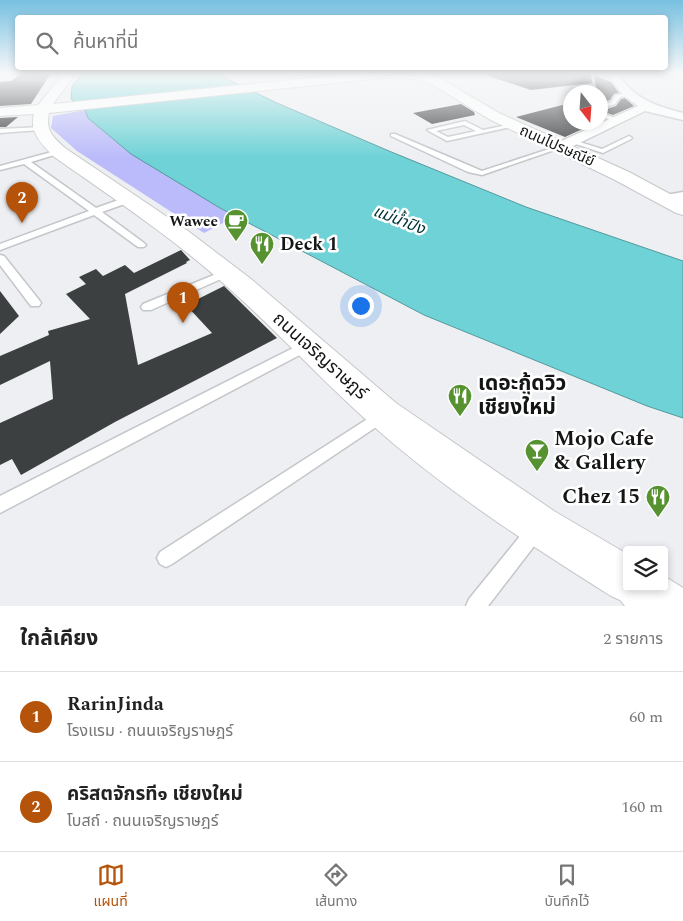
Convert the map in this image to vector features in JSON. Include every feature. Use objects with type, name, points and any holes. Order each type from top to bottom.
[{"type":"main road","points":[[42,119],[49,101]]},
{"type":"main road","points":[[0,112],[48,119],[77,108],[134,101]]},
{"type":"main road","name":"ถนนไปรษณีย์","points":[[468,101],[512,126],[567,144],[622,176],[675,198],[683,209]]},
{"type":"main road","name":"ถนนเจริญราษฎร์","points":[[42,119],[46,139],[59,152],[180,236],[255,296],[384,414],[539,526],[623,578]]},
{"type":"main road","points":[[644,591],[668,606]]},
{"type":"street","points":[[637,101],[646,107],[683,117]]},
{"type":"street","points":[[567,144],[646,107]]},
{"type":"lane","points":[[608,117],[618,121]]},
{"type":"lane","points":[[0,132],[42,119]]},
{"type":"lane","points":[[482,132],[464,123],[430,130],[447,139],[482,132],[512,126]]},
{"type":"lane","points":[[393,135],[478,173],[488,172],[567,144],[603,151],[629,138]]},
{"type":"lane","points":[[0,168],[59,152]]},
{"type":"lane","points":[[25,161],[141,245]]},
{"type":"lane","points":[[0,247],[127,200]]},
{"type":"lane","points":[[0,258],[35,303]]},
{"type":"lane","points":[[148,307],[226,273]]},
{"type":"lane","points":[[0,505],[309,345]]},
{"type":"lane","points":[[166,558],[384,414]]},
{"type":"lane","points":[[476,606],[539,526]]},
{"type":"shaded area","points":[[85,110],[88,118],[220,208],[236,216],[204,233],[77,151],[51,128],[53,116]]},
{"type":"water","name":"แม่น้ำปิง","points":[[74,101],[273,101],[526,207],[683,261],[683,418],[647,406],[424,315],[220,208],[131,154],[88,118],[85,110]]},
{"type":"building","points":[[0,101],[33,101],[31,104],[0,106]]},
{"type":"building","points":[[619,101],[629,101],[634,106],[613,115],[608,113],[608,109],[616,106]]},
{"type":"building","points":[[461,104],[474,112],[475,115],[432,124],[413,113]]},
{"type":"building","points":[[563,105],[563,130],[580,130],[565,137],[516,117]]},
{"type":"building","points":[[18,117],[6,127],[0,127],[0,118]]},
{"type":"building","points":[[181,250],[190,260],[187,263],[125,294],[138,365],[212,333],[186,305],[224,286],[277,338],[115,422],[21,475],[12,459],[0,465],[0,423],[53,399],[50,361],[0,385],[0,356],[49,335],[48,331],[90,319],[66,294],[86,284],[79,277],[96,269],[103,276],[125,265],[134,273]]},
{"type":"building","points":[[0,291],[19,316],[0,334]]},
{"type":"place","name":"คริสตจักรที๑ เชียงใหม่","points":[[22,223]]},
{"type":"place","name":"Wawee","points":[[236,242]]},
{"type":"place","name":"Deck 1","points":[[262,265]]},
{"type":"place","name":"RarinJinda","points":[[183,323]]},
{"type":"place","name":"เดอะกู้ดวิว เชียงใหม่","points":[[460,417]]},
{"type":"place","name":"Mojo Cafe & Gallery","points":[[537,472]]},
{"type":"place","name":"Chez 15","points":[[658,518]]}]
